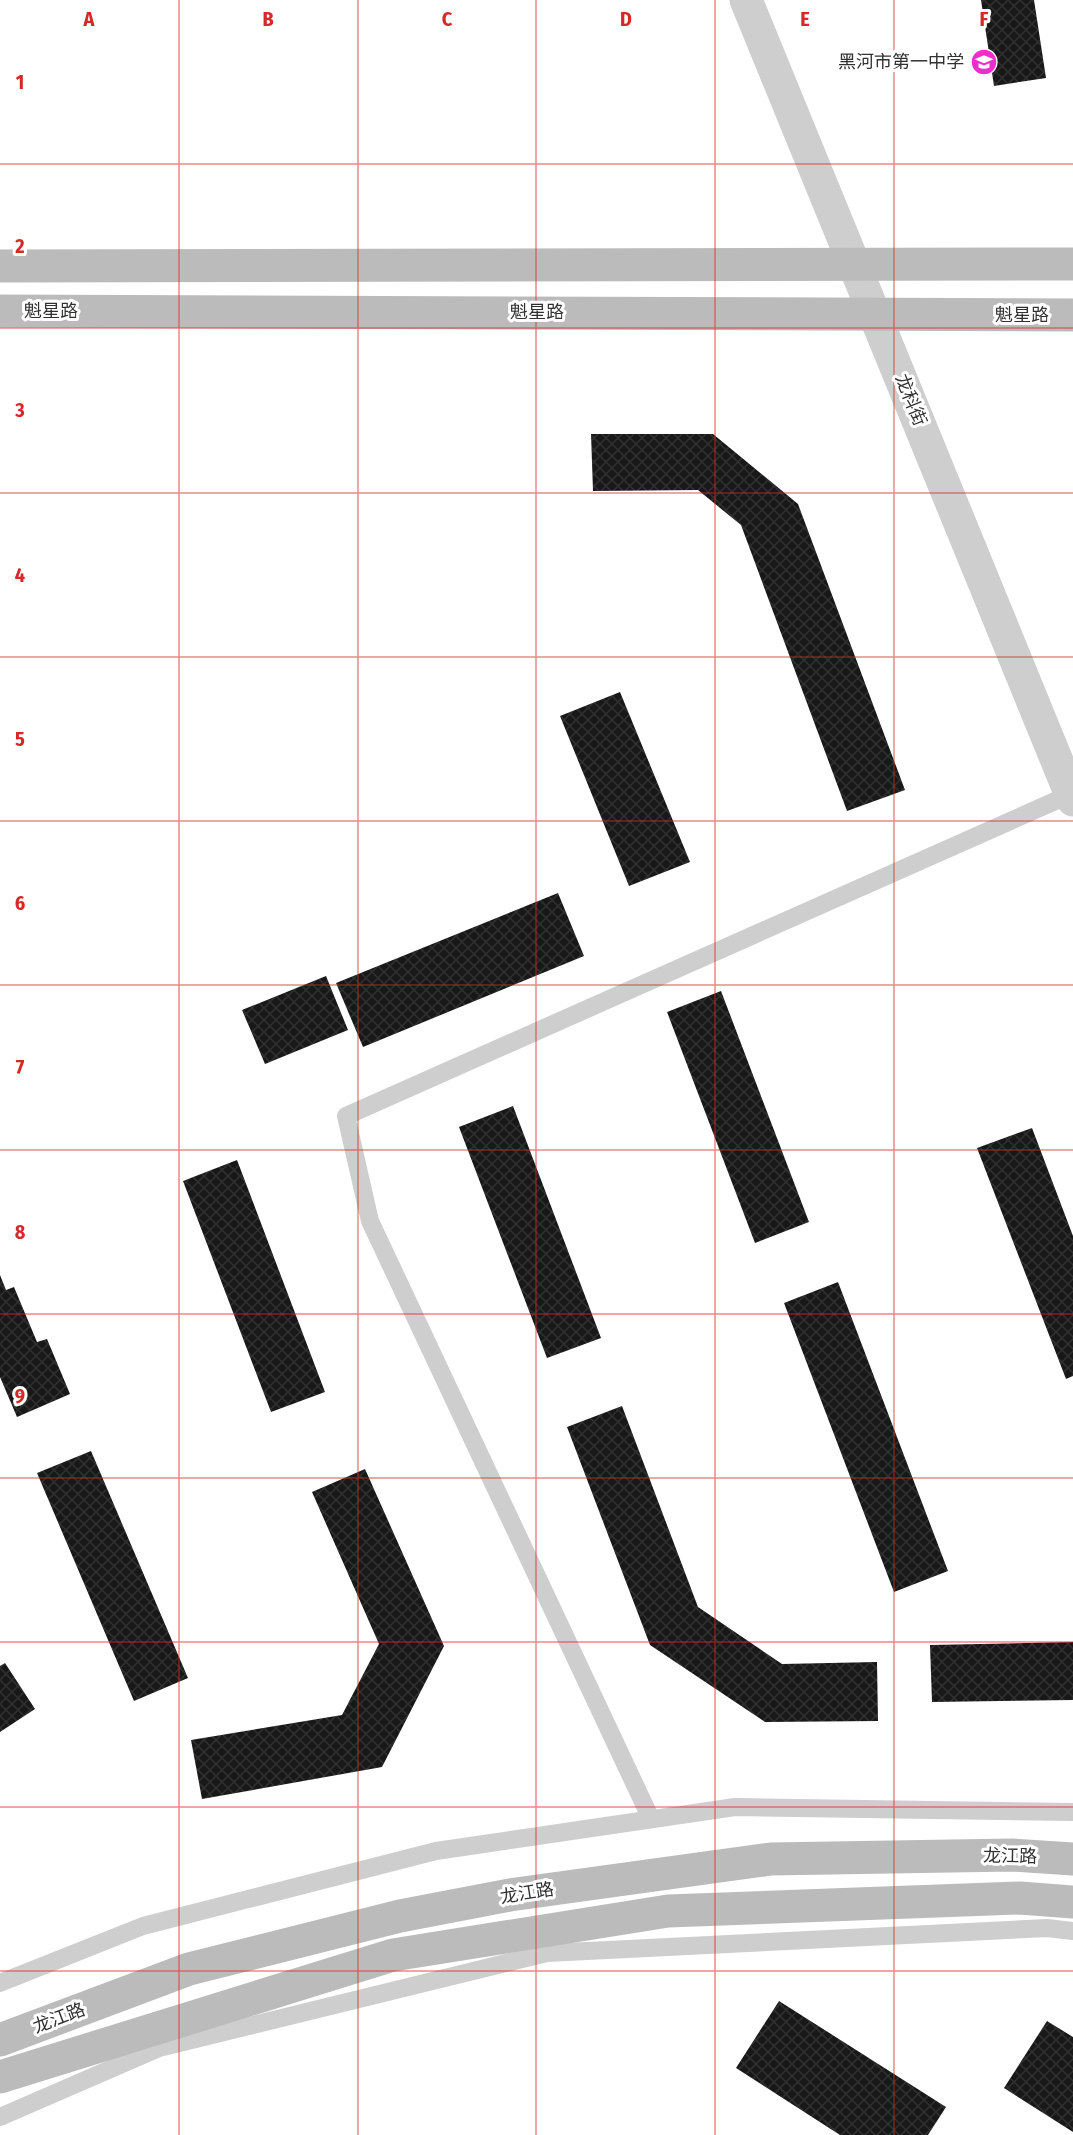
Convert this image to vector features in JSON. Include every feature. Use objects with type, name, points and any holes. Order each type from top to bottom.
[{"type":"street","name":"龙科街","points":[[746,0],[856,264],[1072,797]]},
{"type":"street","points":[[0,266],[1073,264]]},
{"type":"street","name":"魁星路","points":[[0,311],[1073,315]]},
{"type":"street","name":"龙江路","points":[[0,2040],[189,1969],[400,1916],[510,1895],[771,1859],[1012,1855],[1073,1859]]},
{"type":"street","name":"龙江路","points":[[0,2077],[393,1955],[668,1911],[1020,1898],[1073,1902]]},
{"type":"lane","points":[[651,1819],[370,1221],[346,1116],[1072,797]]},
{"type":"lane","points":[[0,1983],[143,1926],[436,1851],[735,1808],[1073,1812]]},
{"type":"lane","points":[[0,2117],[159,2048],[548,1953],[1035,1928],[1073,1931]]},
{"type":"building","points":[[981,0],[1034,0],[1046,78],[994,86]]},
{"type":"building","points":[[591,434],[713,434],[798,504],[905,790],[847,811],[741,525],[698,490],[593,491]]},
{"type":"building","points":[[620,692],[690,862],[629,886],[560,716]]},
{"type":"building","points":[[558,893],[584,956],[363,1047],[336,983]]},
{"type":"building","points":[[326,976],[348,1030],[265,1064],[242,1010]]},
{"type":"building","points":[[721,991],[809,1222],[755,1243],[667,1012]]},
{"type":"building","points":[[513,1106],[601,1338],[547,1358],[459,1127]]},
{"type":"building","points":[[1032,1128],[1073,1236],[1073,1376],[1066,1379],[977,1148]]},
{"type":"building","points":[[237,1160],[325,1392],[271,1412],[183,1181]]},
{"type":"building","points":[[0,1275],[6,1290],[14,1287],[37,1342],[47,1339],[70,1394],[17,1417],[0,1377]]},
{"type":"building","points":[[838,1282],[948,1571],[894,1592],[784,1303]]},
{"type":"building","points":[[622,1406],[698,1607],[782,1664],[877,1662],[878,1721],[765,1722],[650,1645],[567,1427]]},
{"type":"building","points":[[91,1451],[188,1678],[134,1701],[37,1473]]},
{"type":"building","points":[[365,1469],[444,1646],[382,1767],[202,1799],[191,1740],[342,1715],[379,1644],[312,1492]]},
{"type":"building","points":[[1073,1642],[1073,1700],[932,1702],[930,1645]]},
{"type":"building","points":[[5,1663],[35,1709],[0,1732],[0,1666]]},
{"type":"building","points":[[779,2001],[946,2107],[928,2135],[840,2135],[736,2068]]},
{"type":"building","points":[[1047,2021],[1073,2037],[1073,2132],[1004,2088]]},
{"type":"place","name":"黑河市第一中学","points":[[984,62]]}]
